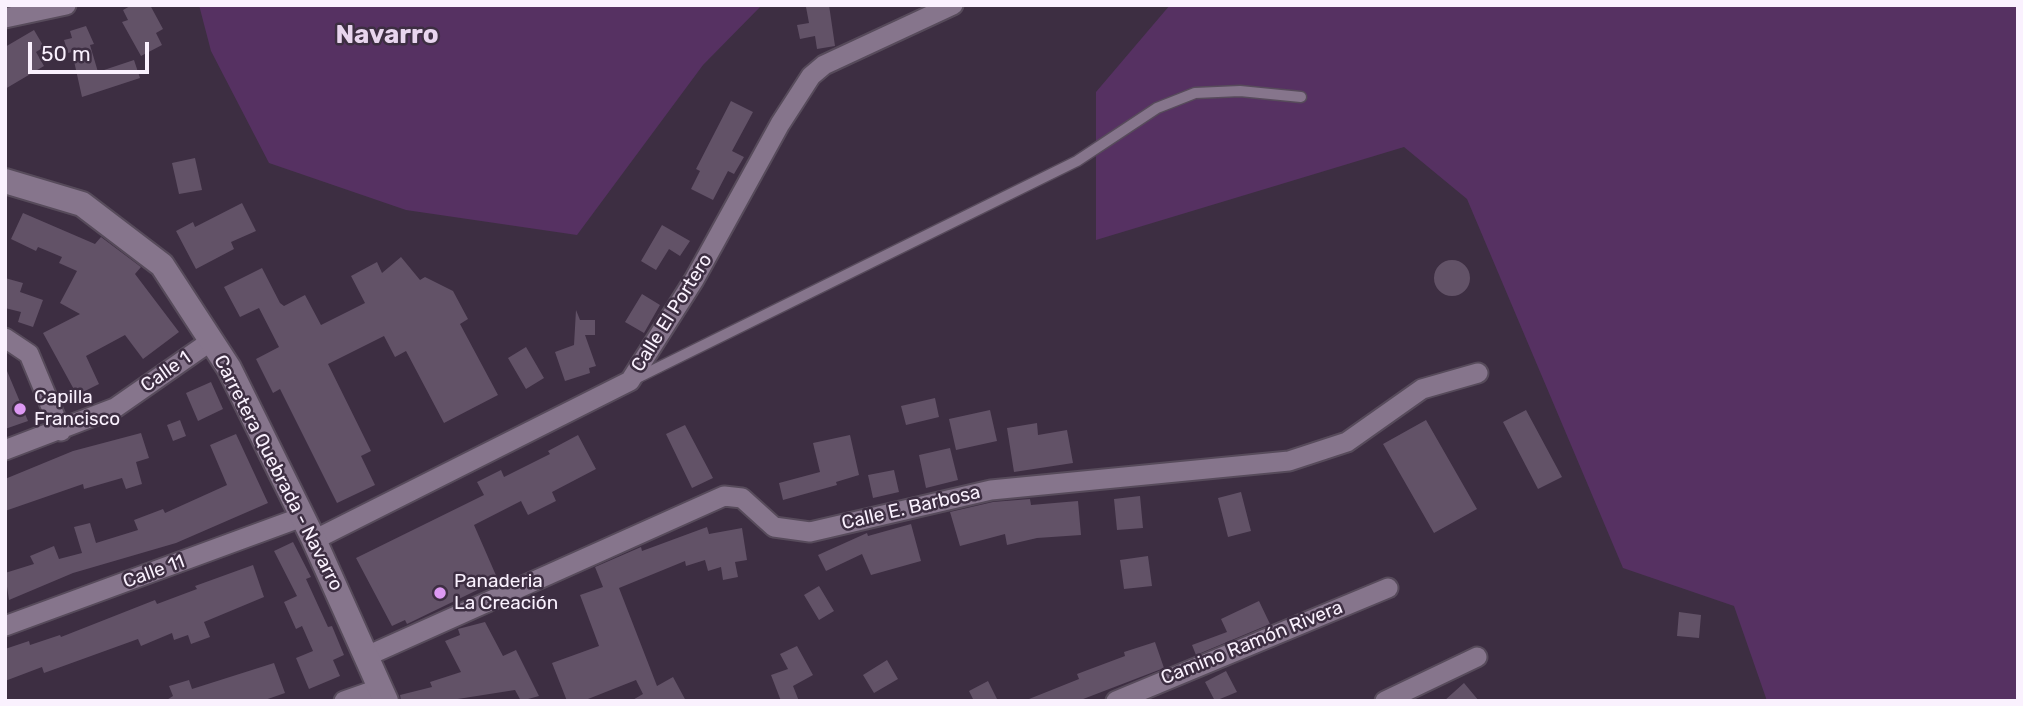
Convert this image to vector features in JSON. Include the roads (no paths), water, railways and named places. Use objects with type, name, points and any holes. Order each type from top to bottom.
[{"type":"street","points":[[5,18],[66,5]]},
{"type":"street","name":"Calle El Portero","points":[[314,540],[630,381],[694,280],[780,124],[811,76],[824,65],[953,5]]},
{"type":"street","name":"Carretera Quebrada - Navarro","points":[[5,181],[82,204],[162,265],[229,368],[314,540],[384,694]]},
{"type":"street","points":[[5,338],[29,354],[61,431]]},
{"type":"street","name":"Calle 1","points":[[5,450],[61,431],[115,408],[211,341]]},
{"type":"street","name":"Calle E. Barbosa","points":[[367,656],[724,496],[742,498],[774,527],[810,532],[991,490],[1289,461],[1348,442],[1422,389],[1478,373]]},
{"type":"street","name":"Calle 11","points":[[5,626],[302,517]]},
{"type":"street","name":"Camino Ramón Rivera","points":[[1116,701],[1388,588]]},
{"type":"street","points":[[1385,701],[1477,657]]},
{"type":"street","points":[[344,701],[384,694]]},
{"type":"lane","points":[[630,381],[1077,160],[1157,108],[1195,93],[1240,91],[1301,97]]},
{"type":"place","name":"Capilla Francisco","points":[[20,409]]},
{"type":"place","name":"Panaderia La Creación","points":[[440,593]]},
{"type":"district","name":"Navarro","points":[[387,35]]}]
